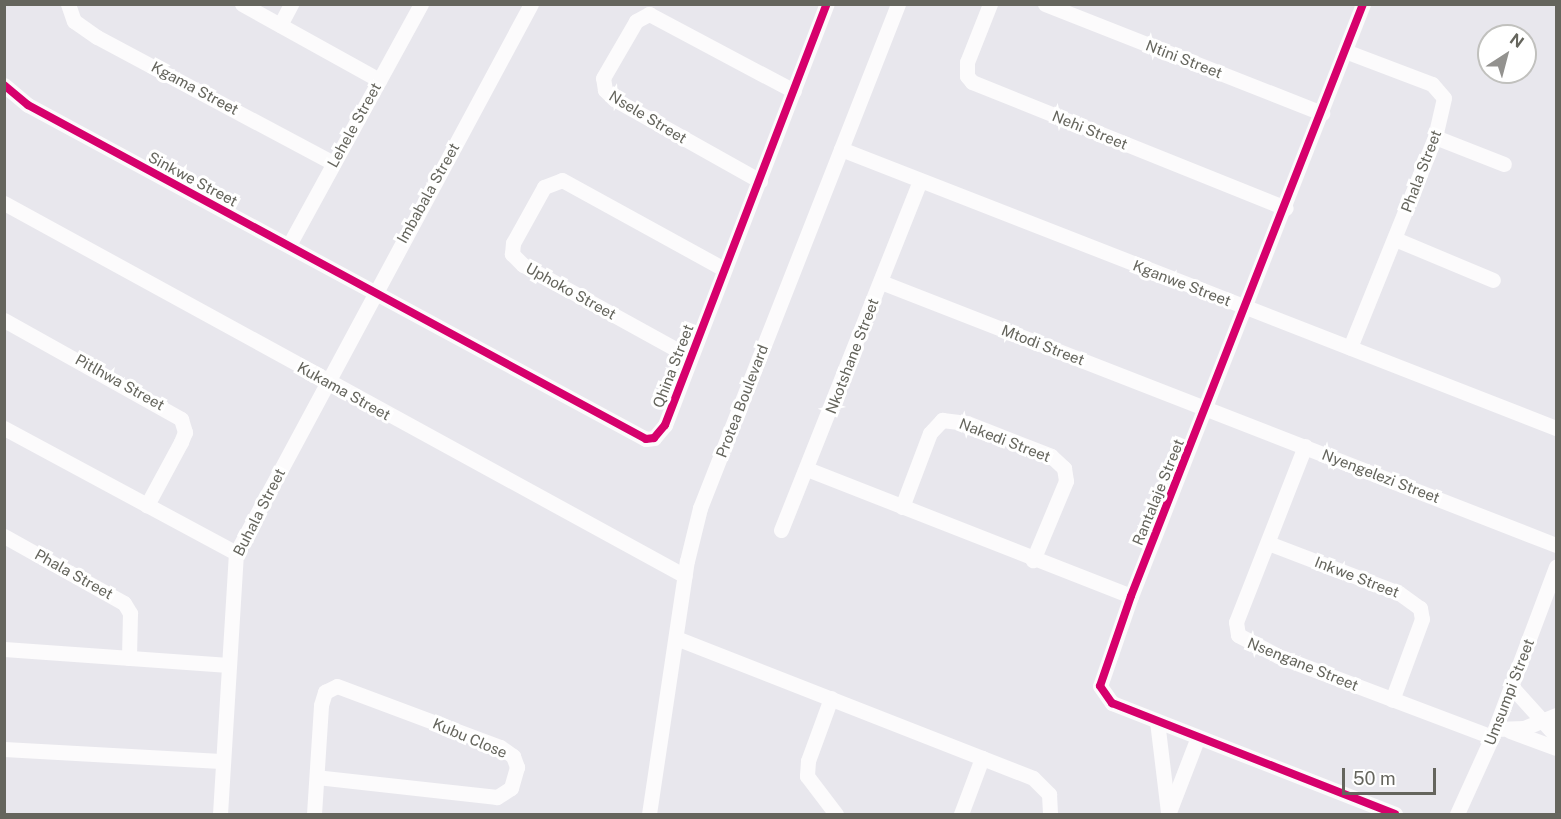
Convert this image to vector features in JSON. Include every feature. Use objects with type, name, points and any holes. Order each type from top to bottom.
[{"type":"street","name":"Kgama Street","points":[[68,4],[74,21],[82,28],[333,163]]},
{"type":"street","points":[[242,4],[379,80]]},
{"type":"street","points":[[280,25],[291,4]]},
{"type":"street","name":"Lehele Street","points":[[289,245],[421,4]]},
{"type":"street","name":"Imbabala Street","points":[[327,382],[373,292],[531,4]]},
{"type":"street","name":"Qhina Street","points":[[373,292],[646,439],[654,438],[665,425],[827,4]]},
{"type":"street","name":"Protea Boulevard","points":[[649,814],[685,576],[700,508],[898,4]]},
{"type":"street","name":"Nehi Street","points":[[990,4],[967,62],[967,76],[972,82],[1286,208]]},
{"type":"street","name":"Ntini Street","points":[[1046,4],[1322,112]]},
{"type":"street","name":"Rantalaje Street","points":[[1364,4],[1286,208],[1131,596],[1100,686],[1112,703],[1395,814]]},
{"type":"street","name":"Nsele Street","points":[[760,181],[614,99],[605,90],[603,78],[636,21],[649,14],[794,91]]},
{"type":"street","name":"Phala Street","points":[[1345,51],[1439,89],[1444,106],[1435,137],[1350,347]]},
{"type":"street","name":"Sinkwe Street","points":[[4,85],[28,105],[373,292]]},
{"type":"street","points":[[1435,137],[1504,164]]},
{"type":"street","name":"Kganwe Street","points":[[841,149],[1557,428]]},
{"type":"street","name":"Uphoko Street","points":[[690,357],[523,265],[512,254],[513,243],[544,187],[562,180],[724,269]]},
{"type":"street","name":"Nkotshane Street","points":[[781,530],[921,181]]},
{"type":"street","name":"Kukama Street","points":[[4,203],[327,382],[685,576]]},
{"type":"street","points":[[1395,239],[1493,280]]},
{"type":"street","name":"Mtodi Street","points":[[881,282],[1206,408]]},
{"type":"street","name":"Pitlhwa Street","points":[[4,320],[170,410],[181,419],[185,432],[147,505]]},
{"type":"street","name":"Buhala Street","points":[[220,814],[221,761],[236,554],[327,382]]},
{"type":"street","name":"Nyengelezi Street","points":[[1206,408],[1557,545]]},
{"type":"street","name":"Nakedi Street","points":[[902,507],[930,433],[942,420],[968,423],[1051,456],[1064,468],[1066,481],[1033,560]]},
{"type":"street","points":[[4,428],[236,554]]},
{"type":"street","name":"Nsengane Street","points":[[1305,446],[1236,622],[1238,635],[1259,648],[1392,700],[1557,748]]},
{"type":"street","points":[[807,469],[1033,560],[1131,596]]},
{"type":"street","name":"Phala Street","points":[[4,536],[124,603],[130,613],[129,658]]},
{"type":"street","name":"Inkwe Street","points":[[1268,543],[1399,593],[1420,608],[1422,619],[1392,700]]},
{"type":"street","name":"Umsumpi Street","points":[[1457,814],[1499,732],[1511,686],[1557,567]]},
{"type":"street","points":[[676,638],[1041,782],[1049,794],[1050,814]]},
{"type":"street","points":[[4,649],[228,665]]},
{"type":"street","name":"Kubu Close","points":[[314,814],[321,705],[325,692],[337,686],[500,747],[513,756],[517,767],[511,788],[497,796],[317,777]]},
{"type":"street","points":[[1511,686],[1550,717],[1557,736]]},
{"type":"street","points":[[831,698],[808,760],[807,776],[836,814]]},
{"type":"street","points":[[1499,732],[1550,717]]},
{"type":"street","points":[[1156,721],[1168,813]]},
{"type":"street","points":[[1168,813],[1198,737]]},
{"type":"street","points":[[4,749],[221,761]]},
{"type":"street","points":[[961,814],[982,758]]},
{"type":"cycle path","points":[[4,85],[28,105],[646,439],[654,438],[665,425],[827,4]]},
{"type":"cycle path","points":[[1363,4],[1131,596],[1100,686],[1112,703],[1395,814]]}]
